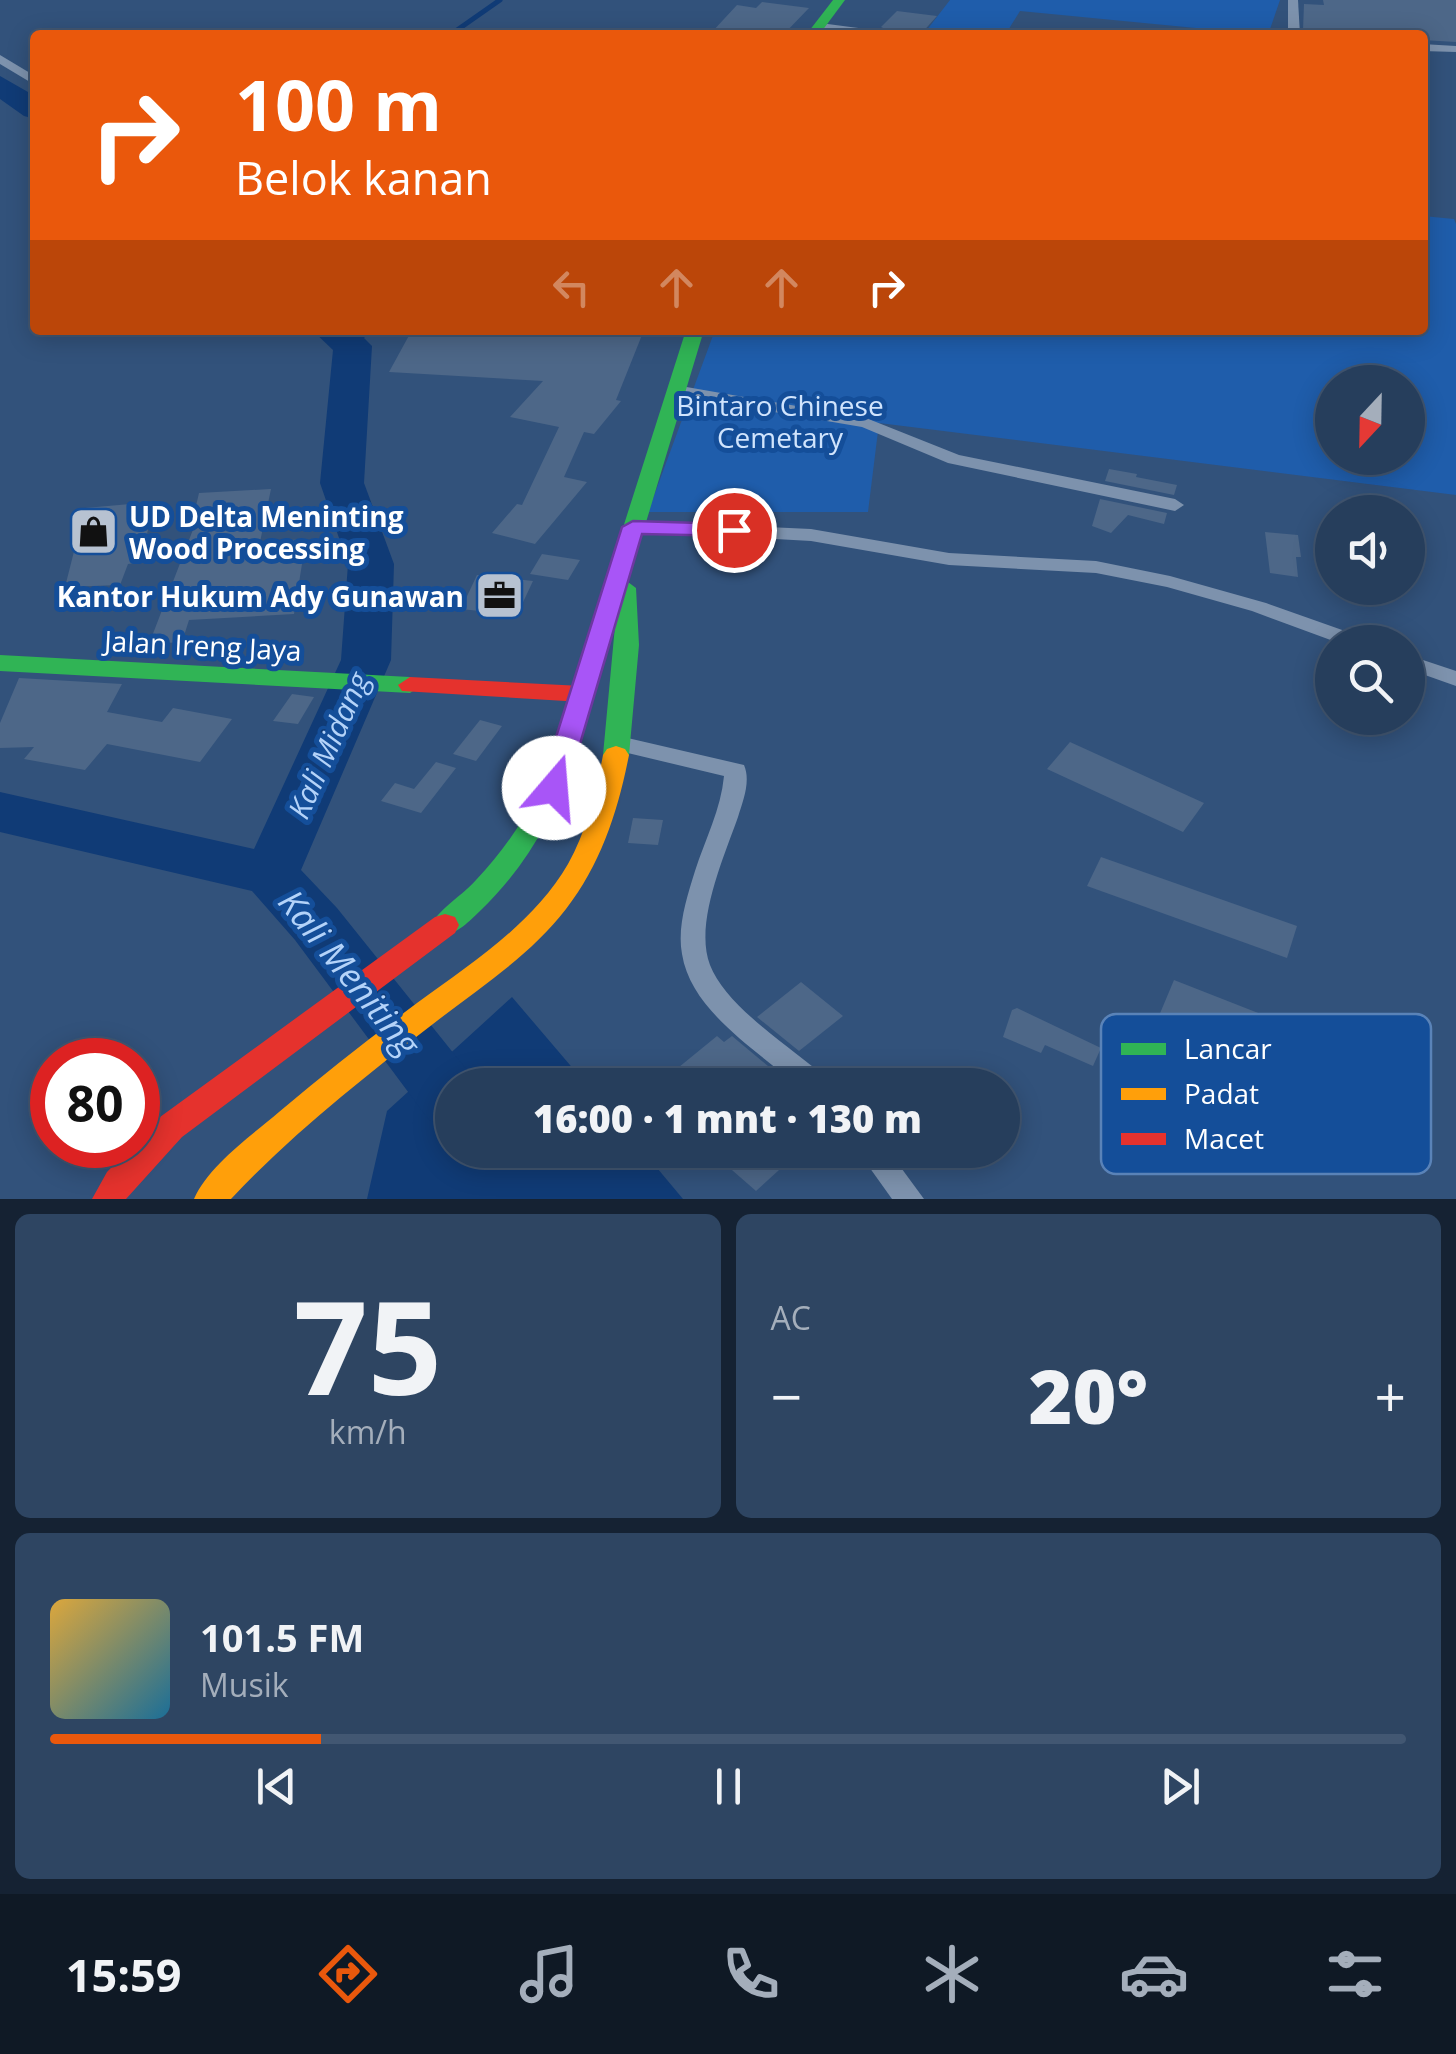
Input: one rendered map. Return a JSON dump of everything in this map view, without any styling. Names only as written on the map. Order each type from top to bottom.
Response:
[{"type":"main road","points":[[816,30],[838,0]]},
{"type":"main road","points":[[108,1199],[118,1182],[171,1127],[464,910],[540,818],[549,802],[693,335]]},
{"type":"main road","points":[[210,1199],[242,1162],[294,1114],[513,946],[570,884],[587,852],[619,744],[630,615],[621,565]]},
{"type":"main road","name":"Jalan Ireng Jaya","points":[[0,664],[582,694]]},
{"type":"street","points":[[1292,0],[1294,30]]},
{"type":"street","points":[[1428,47],[1456,49]]},
{"type":"street","points":[[0,59],[30,78]]},
{"type":"street","points":[[676,390],[866,423],[954,459],[1175,505]]},
{"type":"street","points":[[633,527],[784,532],[949,558],[1096,567],[1170,582],[1315,628]]},
{"type":"street","points":[[1425,668],[1456,679]]},
{"type":"street","points":[[619,744],[736,771],[706,876],[694,942],[696,964],[706,982],[740,1020],[795,1068]]},
{"type":"street","points":[[885,1168],[909,1199]]},
{"type":"green space","points":[[950,0],[1280,0],[1270,30],[1216,30],[1020,11],[1008,30],[927,30]]},
{"type":"green space","name":"Bintaro Chinese Cemetary","points":[[1428,216],[1454,219],[1456,495],[879,423],[868,512],[648,512],[713,335],[1428,335]]},
{"type":"shaded area","points":[[512,997],[573,1068],[435,1068],[435,1168],[657,1168],[683,1199],[367,1199],[387,1111]]},
{"type":"building","points":[[1323,0],[1456,0],[1456,42],[1428,40],[1428,30],[1303,30],[1304,4],[1324,5]]},
{"type":"building","points":[[762,2],[809,8],[788,30],[714,30],[737,5],[756,8]]},
{"type":"building","points":[[897,11],[937,16],[924,30],[881,27]]},
{"type":"building","points":[[409,335],[642,335],[616,400],[621,401],[594,434],[584,432],[564,477],[587,482],[535,544],[492,533],[517,504],[522,505],[559,427],[510,417],[543,381],[389,372]]},
{"type":"building","points":[[1109,469],[1177,485],[1174,495],[1105,481]]},
{"type":"building","points":[[271,489],[260,542],[306,539],[294,614],[189,620],[182,642],[149,644],[194,527],[199,493]]},
{"type":"building","points":[[1100,499],[1167,513],[1164,524],[1128,515],[1111,533],[1092,526]]},
{"type":"building","name":"UD Delta Meninting Wood Processing","points":[[153,502],[142,562],[128,564],[120,585],[65,587],[85,508]]},
{"type":"building","points":[[1265,532],[1298,535],[1298,577],[1270,573]]},
{"type":"building","points":[[542,554],[580,560],[568,580],[530,574]]},
{"type":"building","points":[[477,575],[533,581],[517,615],[461,609]]},
{"type":"building","points":[[19,678],[122,684],[107,712],[162,722],[173,708],[232,719],[200,762],[107,744],[85,770],[24,759],[34,747],[0,748],[0,723]]},
{"type":"building","points":[[292,694],[314,697],[298,724],[273,721]]},
{"type":"building","points":[[480,720],[502,726],[476,761],[453,754]]},
{"type":"building","points":[[1070,742],[1204,803],[1183,832],[1047,769]]},
{"type":"building","points":[[436,762],[456,768],[421,813],[381,801],[395,783],[414,789]]},
{"type":"building","points":[[633,818],[663,820],[658,845],[628,843]]},
{"type":"building","points":[[1101,857],[1297,926],[1287,958],[1087,886]]},
{"type":"building","points":[[1174,980],[1261,1014],[1160,1014]]},
{"type":"building","points":[[801,982],[843,1016],[799,1051],[757,1017]]},
{"type":"building","points":[[1017,1008],[1101,1048],[1093,1066],[1045,1045],[1041,1053],[1003,1037],[1012,1010]]},
{"type":"building","points":[[717,1036],[724,1042],[732,1036],[770,1068],[678,1068]]},
{"type":"building","points":[[730,1168],[781,1168],[756,1191]]},
{"type":"waterway","points":[[457,30],[500,0]]},
{"type":"waterway","name":"Kali Midang","points":[[0,85],[30,106]]},
{"type":"waterway","name":"Kali Midang","points":[[271,874],[366,660],[371,564],[342,483],[353,346],[338,335]]},
{"type":"waterway","points":[[353,346],[363,335]]},
{"type":"waterway","name":"Kali Meniting","points":[[0,812],[271,874]]},
{"type":"waterway","name":"Kali Meniting","points":[[271,874],[316,924],[435,1078]]},
{"type":"traffic: fast","points":[[816,30],[839,0]]},
{"type":"traffic: fast","points":[[445,925],[507,863],[553,788],[693,335]]},
{"type":"traffic: fast","points":[[616,755],[627,645],[625,588]]},
{"type":"traffic: fast","points":[[0,663],[410,685]]},
{"type":"traffic: slow","points":[[210,1199],[312,1102],[539,922],[570,883],[587,853],[605,805],[616,755]]},
{"type":"traffic: jam","points":[[410,685],[582,694]]},
{"type":"traffic: jam","points":[[108,1199],[118,1182],[171,1127],[445,925]]},
{"type":"place","name":"UD Delta Meninting Wood Processing","points":[[94,532]]},
{"type":"place","name":"Kantor Hukum Ady Gunawan","points":[[499,596]]},
{"type":"route","points":[[554,788],[633,527],[734,530]]}]
